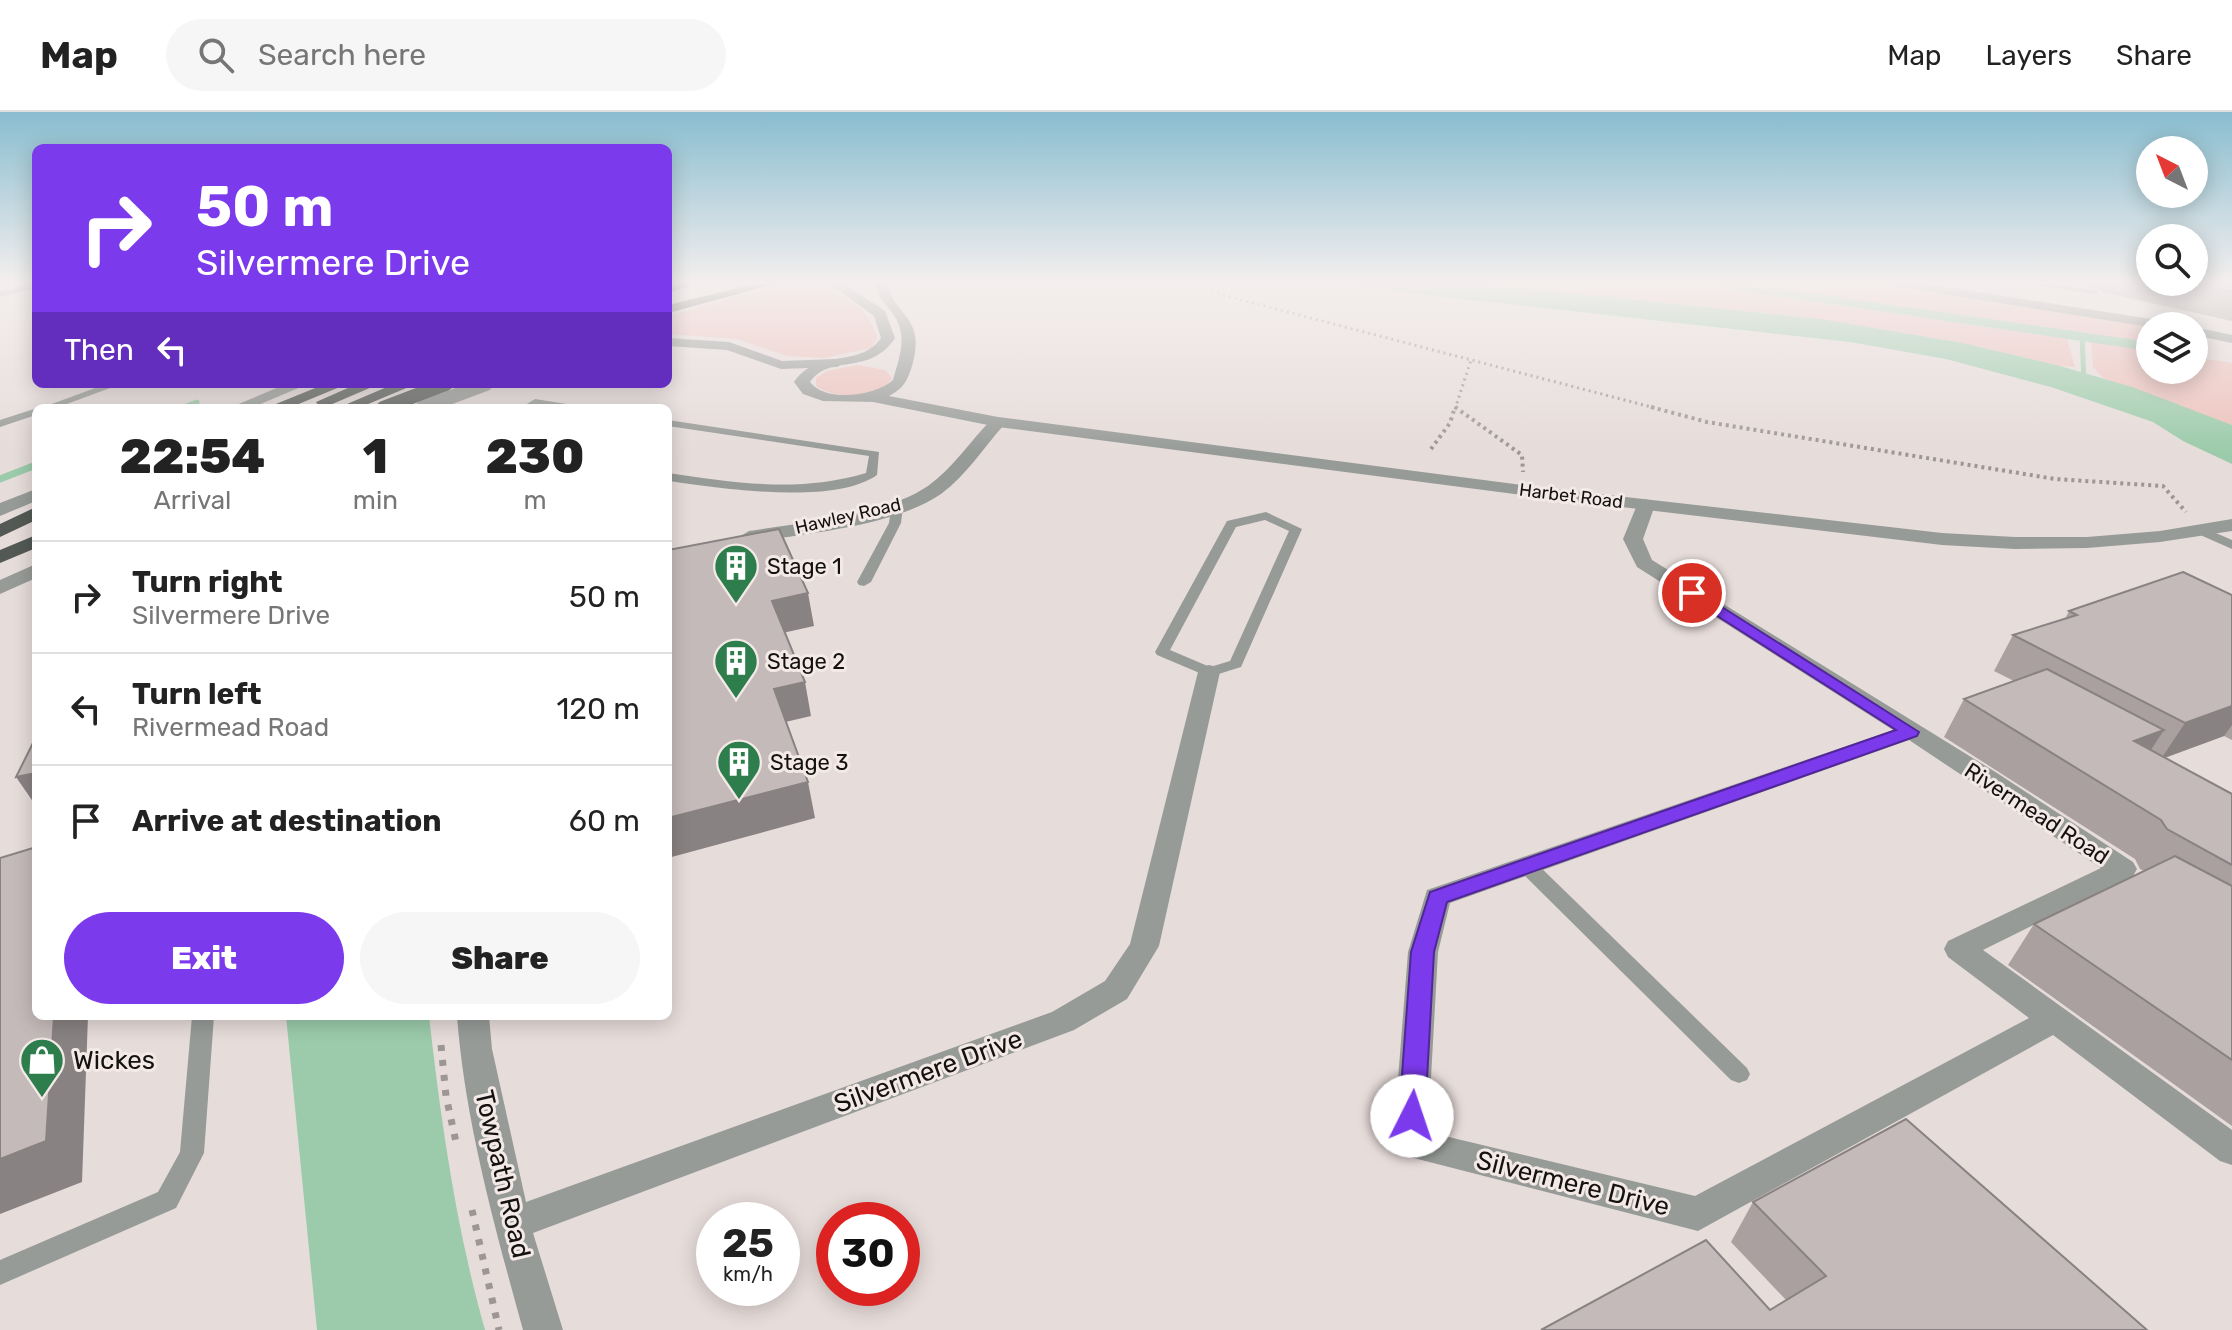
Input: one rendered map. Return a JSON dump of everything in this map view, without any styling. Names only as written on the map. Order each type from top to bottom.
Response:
[{"type":"highway","points":[[288,393],[316,388]]},
{"type":"highway","points":[[318,404],[360,388]]},
{"type":"highway","points":[[356,404],[398,388]]},
{"type":"highway","points":[[394,404],[436,388]]},
{"type":"highway","points":[[0,531],[32,515]]},
{"type":"highway","points":[[0,538],[32,524]]},
{"type":"highway","points":[[0,560],[32,543]]},
{"type":"highway","points":[[0,560],[32,548]]},
{"type":"street","points":[[802,382],[812,371],[874,355],[883,349],[887,340]]},
{"type":"street","points":[[909,340],[900,381],[894,389],[913,407]]},
{"type":"street","points":[[672,342],[729,346],[781,365],[883,363],[901,373],[900,381]]},
{"type":"street","name":"Harbet Road","points":[[781,365],[784,372],[802,382],[812,393],[824,397],[873,397],[998,422],[1522,490],[1997,544],[2140,541],[2232,525]]},
{"type":"street","points":[[856,398],[874,395],[900,381]]},
{"type":"street","points":[[433,404],[475,388]]},
{"type":"street","points":[[251,404],[288,393]]},
{"type":"street","name":"Hawley Road","points":[[726,542],[897,507],[936,489],[998,422]]},
{"type":"street","points":[[1,509],[32,496]]},
{"type":"street","name":"Rivermead Road","points":[[1646,505],[1633,539],[1644,563],[2130,873],[1959,949],[2232,1150]]},
{"type":"street","points":[[0,588],[32,572]]},
{"type":"street","name":"Silvermere Drive","points":[[512,1224],[1063,1021],[1116,990],[1144,946],[1209,672]]},
{"type":"street","name":"Silvermere Drive","points":[[1910,732],[1437,897],[1423,952],[1410,1143],[1698,1214],[2053,1020]]},
{"type":"street","name":"Towpath Road","points":[[473,1020],[476,1049],[512,1224],[543,1330]]},
{"type":"lane","points":[[58,404],[104,388]]},
{"type":"lane","points":[[0,424],[32,412]]},
{"type":"lane","points":[[672,424],[875,454],[871,475],[848,484],[769,491],[672,478]]},
{"type":"lane","points":[[864,582],[895,523],[897,507]]},
{"type":"lane","points":[[1266,516],[1296,529],[1236,664],[1209,672],[1162,652],[1231,524],[1266,516]]},
{"type":"lane","points":[[2202,531],[2232,545]]},
{"type":"lane","points":[[1527,866],[1739,1074]]},
{"type":"lane","points":[[0,1273],[167,1200],[192,1153],[203,1020]]},
{"type":"path","points":[[1394,340],[1707,422],[2055,479],[2163,486],[2202,531]]},
{"type":"path","points":[[1431,449],[1450,423],[1471,360]]},
{"type":"path","points":[[1455,407],[1522,455],[1522,490]]},
{"type":"shaded area","points":[[739,340],[876,340],[871,348],[824,358],[787,356]]},
{"type":"shaded area","points":[[1831,340],[1944,340],[2060,366],[2132,387],[2232,425],[2232,464],[2183,441],[2153,422],[2051,387],[1946,359]]},
{"type":"shaded area","points":[[1944,340],[2067,340],[2075,367],[2060,366]]},
{"type":"shaded area","points":[[2074,340],[2135,340],[2136,349]]},
{"type":"shaded area","points":[[2091,342],[2136,349],[2136,384],[2208,384],[2208,359],[2232,363],[2232,425],[2103,378],[2093,367]]},
{"type":"shaded area","points":[[857,365],[885,370],[892,378],[877,390],[856,395],[834,394],[816,386],[816,378],[827,371]]},
{"type":"shaded area","points":[[286,1020],[430,1020],[451,1174],[485,1330],[317,1330]]},
{"type":"building","points":[[779,529],[808,593],[772,601],[805,682],[774,689],[808,782],[672,817],[672,549]]},
{"type":"building","points":[[2183,572],[2232,595],[2232,706],[2185,723],[2013,635],[2077,615],[2069,611]]},
{"type":"building","points":[[2047,669],[2164,730],[2134,741],[2232,794],[2232,865],[2167,829],[2161,820],[1964,699]]},
{"type":"building","points":[[32,745],[32,774],[16,777]]},
{"type":"building","points":[[32,848],[32,1020],[54,1020],[46,1141],[0,1159],[0,858]]},
{"type":"building","points":[[2175,856],[2232,886],[2232,1060],[2034,924]]},
{"type":"building","points":[[1906,1119],[2147,1330],[1541,1330],[1706,1240],[1770,1310],[1826,1276],[1753,1202]]},
{"type":"waterway","points":[[2082,340],[2084,383]]},
{"type":"waterway","points":[[192,404],[197,402]]},
{"type":"waterway","points":[[0,479],[32,467]]},
{"type":"place","name":"Stage 1","points":[[736,605]]},
{"type":"place","name":"Stage 2","points":[[736,700]]},
{"type":"place","name":"Stage 3","points":[[739,801]]},
{"type":"place","name":"Wickes","points":[[42,1099]]},
{"type":"route","points":[[1412,1116],[1423,952],[1437,897],[1910,732],[1692,593]]}]
